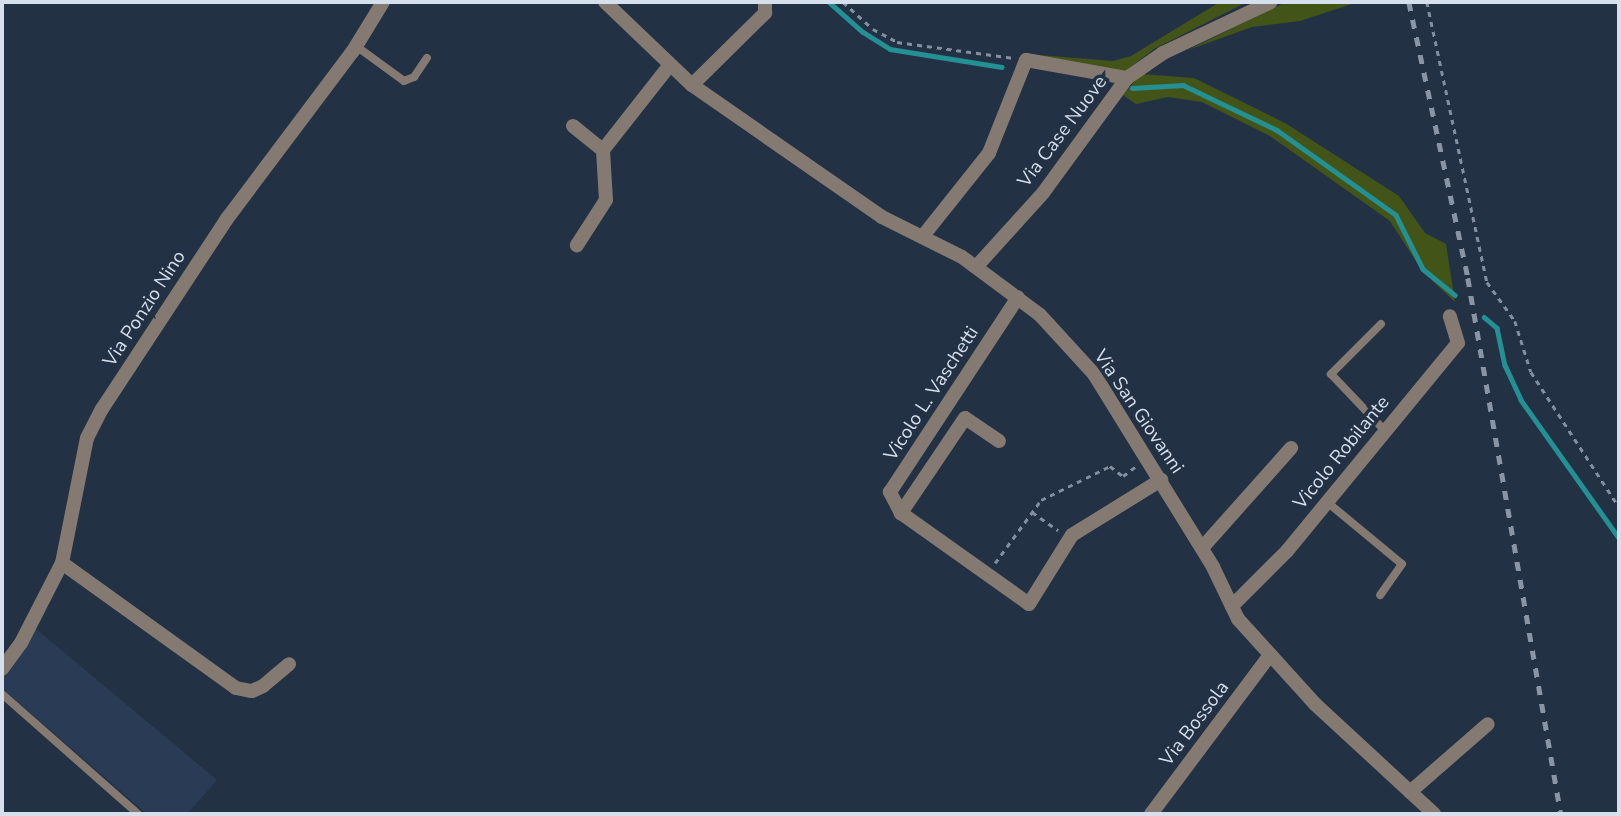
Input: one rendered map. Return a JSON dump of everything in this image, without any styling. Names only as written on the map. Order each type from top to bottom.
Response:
[{"type":"street","name":"Via Ponzio Nino","points":[[2,669],[21,643],[62,563],[85,449],[98,416],[226,220],[356,46],[383,2]]},
{"type":"street","name":"Via San Giovanni","points":[[605,2],[692,86],[882,217],[923,236],[976,267],[1018,298],[1094,374],[1202,548],[1232,606],[1270,655],[1434,814]]},
{"type":"street","points":[[692,86],[765,12],[765,2]]},
{"type":"street","name":"Via Case Nuove","points":[[976,267],[1052,182],[1127,78],[1163,53],[1271,2]]},
{"type":"street","points":[[923,236],[989,153],[1004,122],[1013,83],[1026,60],[1127,78]]},
{"type":"street","points":[[577,245],[607,200],[603,150],[669,66]]},
{"type":"street","points":[[573,126],[603,150]]},
{"type":"street","name":"Vicolo L. Vaschetti","points":[[901,513],[890,492],[1018,298]]},
{"type":"street","name":"Vicolo Robilante","points":[[1232,606],[1327,502],[1458,343],[1450,316]]},
{"type":"street","points":[[999,441],[965,418],[901,513],[1029,604],[1070,537],[1161,480]]},
{"type":"street","points":[[1202,548],[1291,448]]},
{"type":"street","points":[[62,563],[236,688],[252,691],[263,686],[289,664]]},
{"type":"street","name":"Via Bossola","points":[[1151,814],[1270,655]]},
{"type":"street","points":[[1410,792],[1488,724]]},
{"type":"lane","points":[[356,46],[404,81],[414,77],[427,58]]},
{"type":"lane","points":[[1381,324],[1331,374],[1385,430]]},
{"type":"lane","points":[[1327,502],[1402,564],[1380,595]]},
{"type":"lane","points":[[2,694],[138,814]]},
{"type":"path","points":[[843,2],[873,29],[897,42],[1026,60]]},
{"type":"path","points":[[1427,2],[1487,282],[1515,321],[1531,372],[1619,507]]},
{"type":"path","points":[[987,574],[1041,500],[1110,466],[1123,476],[1148,458]]},
{"type":"path","points":[[1032,512],[1070,537]]},
{"type":"shaded area","points":[[35,628],[217,780],[187,814],[147,814],[2,688],[2,675]]},
{"type":"green space","points":[[1220,2],[1247,2],[1154,49],[1124,72],[1027,54],[1113,61],[1131,56]]},
{"type":"green space","points":[[1286,2],[1358,2],[1300,21],[1252,27],[1188,50]]},
{"type":"green space","points":[[1141,74],[1194,78],[1285,123],[1399,196],[1425,233],[1446,244],[1455,302],[1423,272],[1390,221],[1270,136],[1202,102],[1168,97],[1136,104],[1123,95]]},
{"type":"waterway","points":[[829,2],[863,32],[890,49],[1002,67]]},
{"type":"waterway","points":[[1132,88],[1183,85],[1277,130],[1396,215],[1423,269],[1455,295]]},
{"type":"waterway","points":[[1484,317],[1497,328],[1505,365],[1521,400],[1619,538]]},
{"type":"railway","points":[[1409,2],[1468,278],[1561,814]]}]
